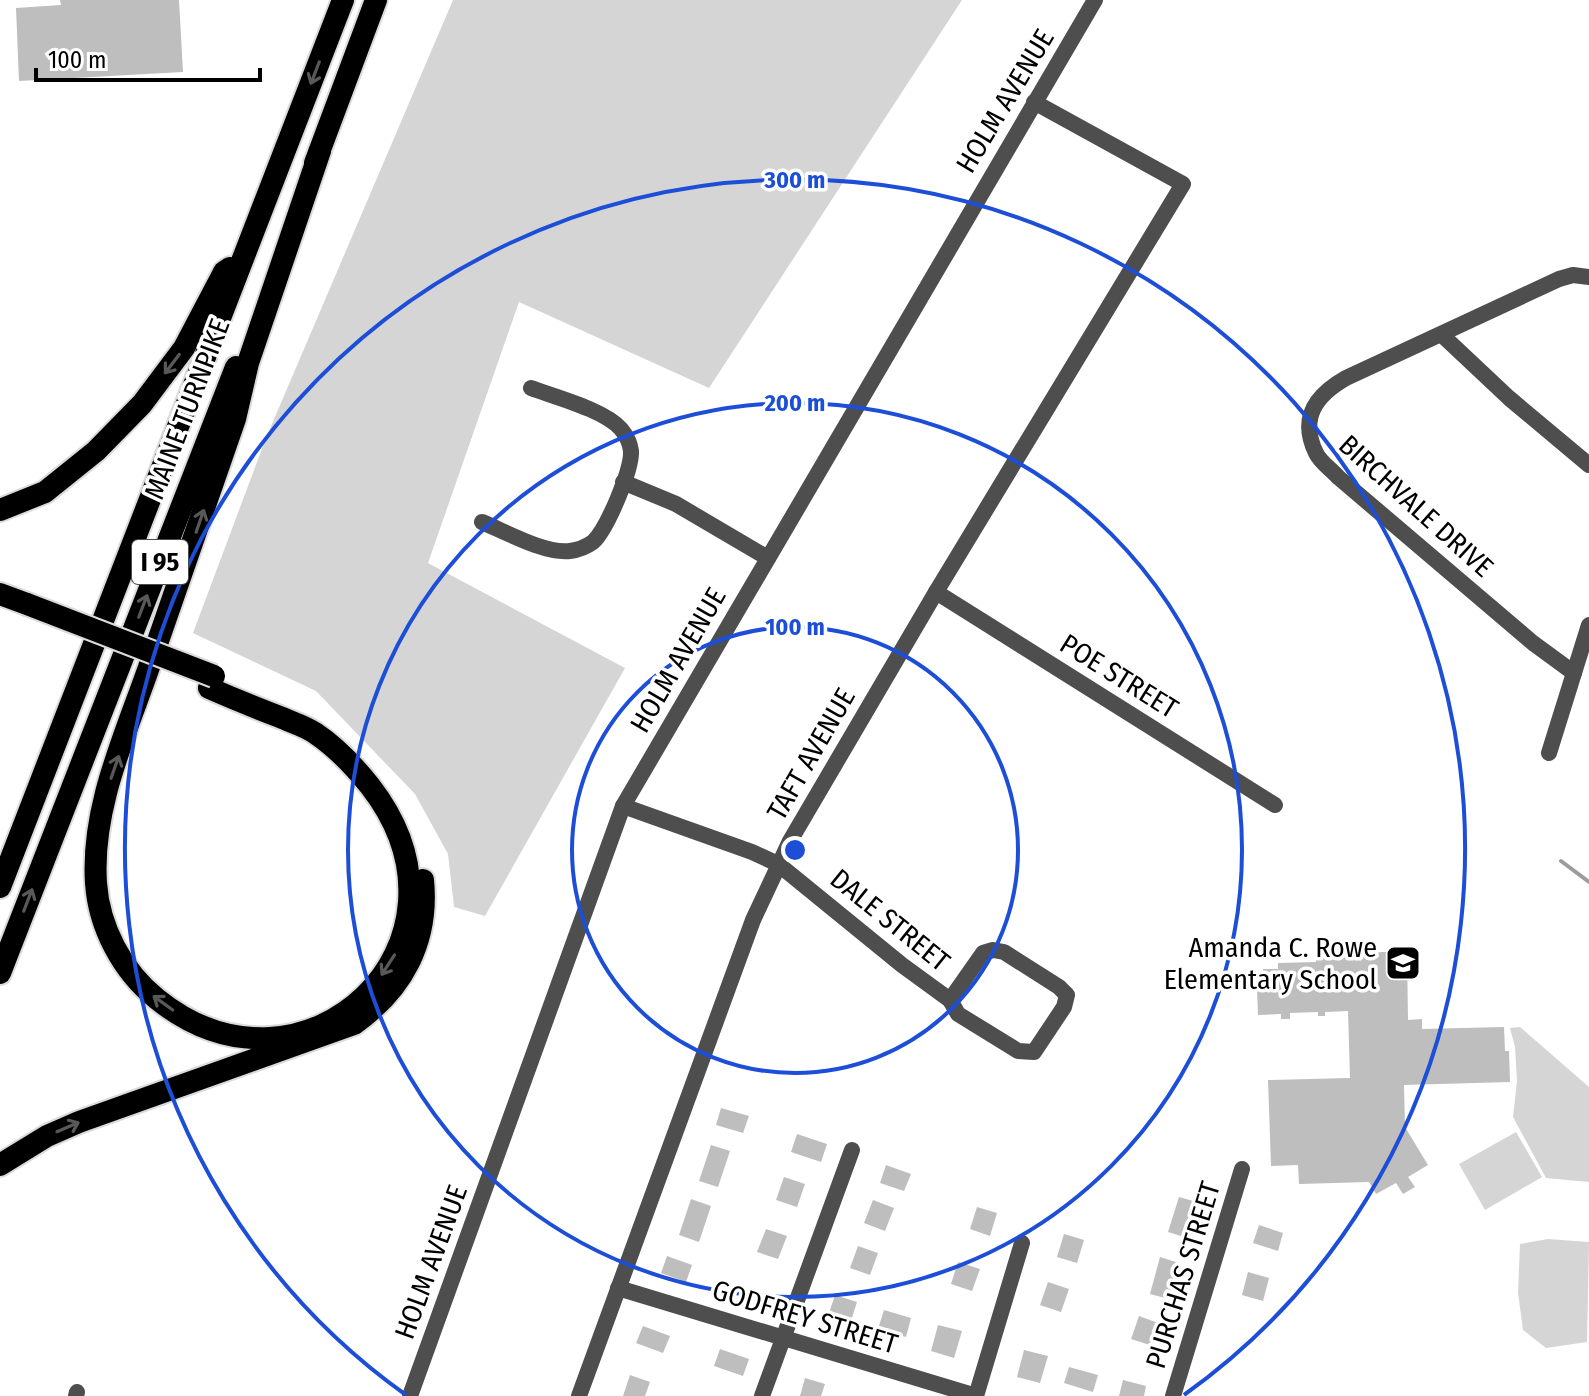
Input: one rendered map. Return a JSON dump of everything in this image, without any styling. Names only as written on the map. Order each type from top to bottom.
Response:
[{"type":"highway","name":"MAINE TURNPIKE","points":[[0,887],[343,0]]},
{"type":"highway","name":"MAINE TURNPIKE","points":[[0,973],[376,0]]},
{"type":"highway","points":[[211,682],[313,731],[361,774],[390,814],[404,846],[410,881],[408,916],[390,965],[368,993],[344,1014],[305,1031],[263,1038],[229,1034],[195,1023],[150,993],[126,966],[109,935],[96,883],[96,847],[111,778],[235,419],[248,363],[320,151]]},
{"type":"highway","points":[[0,510],[45,492],[105,442],[142,404],[184,348],[224,272],[243,260]]},
{"type":"highway","points":[[0,594],[25,611],[211,682],[319,719],[355,746],[402,807],[418,847],[424,890],[422,926],[412,959],[382,1002],[354,1024],[79,1122],[47,1136],[0,1165]]},
{"type":"highway","points":[[0,610],[25,611]]},
{"type":"street","name":"HOLM AVENUE","points":[[410,1396],[623,806],[1095,0]]},
{"type":"street","name":"TAFT AVENUE","points":[[579,1396],[753,920],[778,864],[936,592],[1183,184],[1034,102]]},
{"type":"street","name":"BIRCHVALE DRIVE","points":[[1574,673],[1533,643],[1338,477],[1316,454],[1309,423],[1313,406],[1322,393],[1346,378],[1559,279],[1573,275],[1589,277]]},
{"type":"street","points":[[1442,335],[1509,398],[1589,465]]},
{"type":"street","points":[[482,522],[552,550],[580,549],[594,541],[602,529],[623,482],[631,448],[619,426],[607,418],[531,388]]},
{"type":"street","points":[[623,482],[676,504],[768,558]]},
{"type":"street","name":"POE STREET","points":[[936,592],[1275,805]]},
{"type":"street","points":[[1549,753],[1589,625]]},
{"type":"street","name":"DALE STREET","points":[[623,806],[778,864],[950,1000]]},
{"type":"street","points":[[993,950],[1004,952],[1064,990],[1067,995],[1064,1007],[1038,1049],[1029,1054],[1018,1051],[958,1014],[950,1000],[983,953],[993,950]]},
{"type":"street","points":[[762,1396],[852,1150]]},
{"type":"street","name":"PURCHAS STREET","points":[[1173,1396],[1242,1169]]},
{"type":"street","points":[[976,1396],[1022,1243]]},
{"type":"street","name":"GODFREY STREET","points":[[618,1288],[976,1396]]},
{"type":"shaded area","points":[[453,0],[962,0],[709,388],[519,302],[428,563],[625,668],[485,916],[454,907],[448,854],[415,794],[316,691],[193,633],[266,438]]},
{"type":"shaded area","points":[[1520,1027],[1589,1087],[1589,1182],[1546,1178],[1513,1117],[1517,1081],[1515,1047],[1510,1028]]},
{"type":"shaded area","points":[[1516,1132],[1542,1177],[1485,1210],[1459,1164]]},
{"type":"shaded area","points":[[1548,1239],[1589,1242],[1587,1342],[1546,1348],[1523,1330],[1518,1293],[1520,1244]]},
{"type":"building","points":[[60,0],[179,0],[183,72],[19,81],[16,8],[61,5]]},
{"type":"building","points":[[1407,951],[1408,1020],[1422,1019],[1422,1029],[1504,1027],[1510,1082],[1404,1085],[1405,1127],[1428,1165],[1408,1177],[1415,1187],[1403,1194],[1396,1183],[1376,1194],[1369,1182],[1299,1184],[1298,1165],[1271,1166],[1268,1080],[1350,1078],[1348,1011],[1325,1012],[1325,1016],[1318,1016],[1318,1012],[1290,1013],[1290,1019],[1281,1019],[1281,1014],[1258,1015],[1257,988],[1263,988],[1263,969],[1278,969],[1278,963],[1316,962],[1316,955]]},
{"type":"building","points":[[721,1108],[749,1116],[743,1133],[716,1125]]},
{"type":"building","points":[[797,1134],[827,1144],[821,1162],[791,1152]]},
{"type":"building","points":[[711,1145],[730,1151],[718,1187],[699,1181]]},
{"type":"building","points":[[886,1165],[911,1174],[904,1191],[880,1183]]},
{"type":"building","points":[[784,1177],[805,1184],[797,1207],[776,1200]]},
{"type":"building","points":[[1179,1197],[1197,1202],[1187,1238],[1168,1232]]},
{"type":"building","points":[[691,1199],[711,1206],[699,1242],[679,1235]]},
{"type":"building","points":[[873,1200],[894,1208],[885,1231],[864,1223]]},
{"type":"building","points":[[977,1207],[997,1213],[990,1236],[970,1229]]},
{"type":"building","points":[[1259,1225],[1283,1233],[1278,1251],[1253,1243]]},
{"type":"building","points":[[766,1229],[787,1236],[778,1259],[757,1252]]},
{"type":"building","points":[[1064,1234],[1084,1240],[1077,1263],[1057,1257]]},
{"type":"building","points":[[858,1246],[878,1253],[870,1275],[850,1268]]},
{"type":"building","points":[[667,1256],[692,1265],[686,1282],[661,1273]]},
{"type":"building","points":[[1160,1257],[1179,1263],[1169,1299],[1150,1294]]},
{"type":"building","points":[[958,1262],[980,1269],[972,1291],[951,1284]]},
{"type":"building","points":[[1248,1272],[1269,1278],[1263,1301],[1242,1295]]},
{"type":"building","points":[[1048,1282],[1069,1289],[1061,1312],[1040,1305]]},
{"type":"building","points":[[835,1295],[857,1302],[850,1324],[828,1316]]},
{"type":"building","points":[[884,1310],[911,1318],[906,1337],[878,1329]]},
{"type":"building","points":[[1139,1316],[1161,1324],[1153,1346],[1131,1339]]},
{"type":"building","points":[[938,1325],[962,1331],[954,1358],[931,1351]]},
{"type":"building","points":[[643,1326],[670,1336],[663,1353],[636,1343]]},
{"type":"building","points":[[720,1349],[749,1359],[743,1376],[714,1366]]},
{"type":"building","points":[[1024,1350],[1048,1356],[1040,1383],[1017,1377]]},
{"type":"building","points":[[1069,1367],[1098,1375],[1093,1392],[1064,1383]]},
{"type":"building","points":[[630,1375],[650,1382],[645,1396],[623,1396]]},
{"type":"building","points":[[805,1378],[825,1384],[821,1396],[800,1396]]},
{"type":"building","points":[[1123,1380],[1146,1386],[1144,1396],[1119,1396]]},
{"type":"waterway","points":[[1561,861],[1589,882]]},
{"type":"place","name":"Amanda C. Rowe Elementary School","points":[[1403,963]]}]
